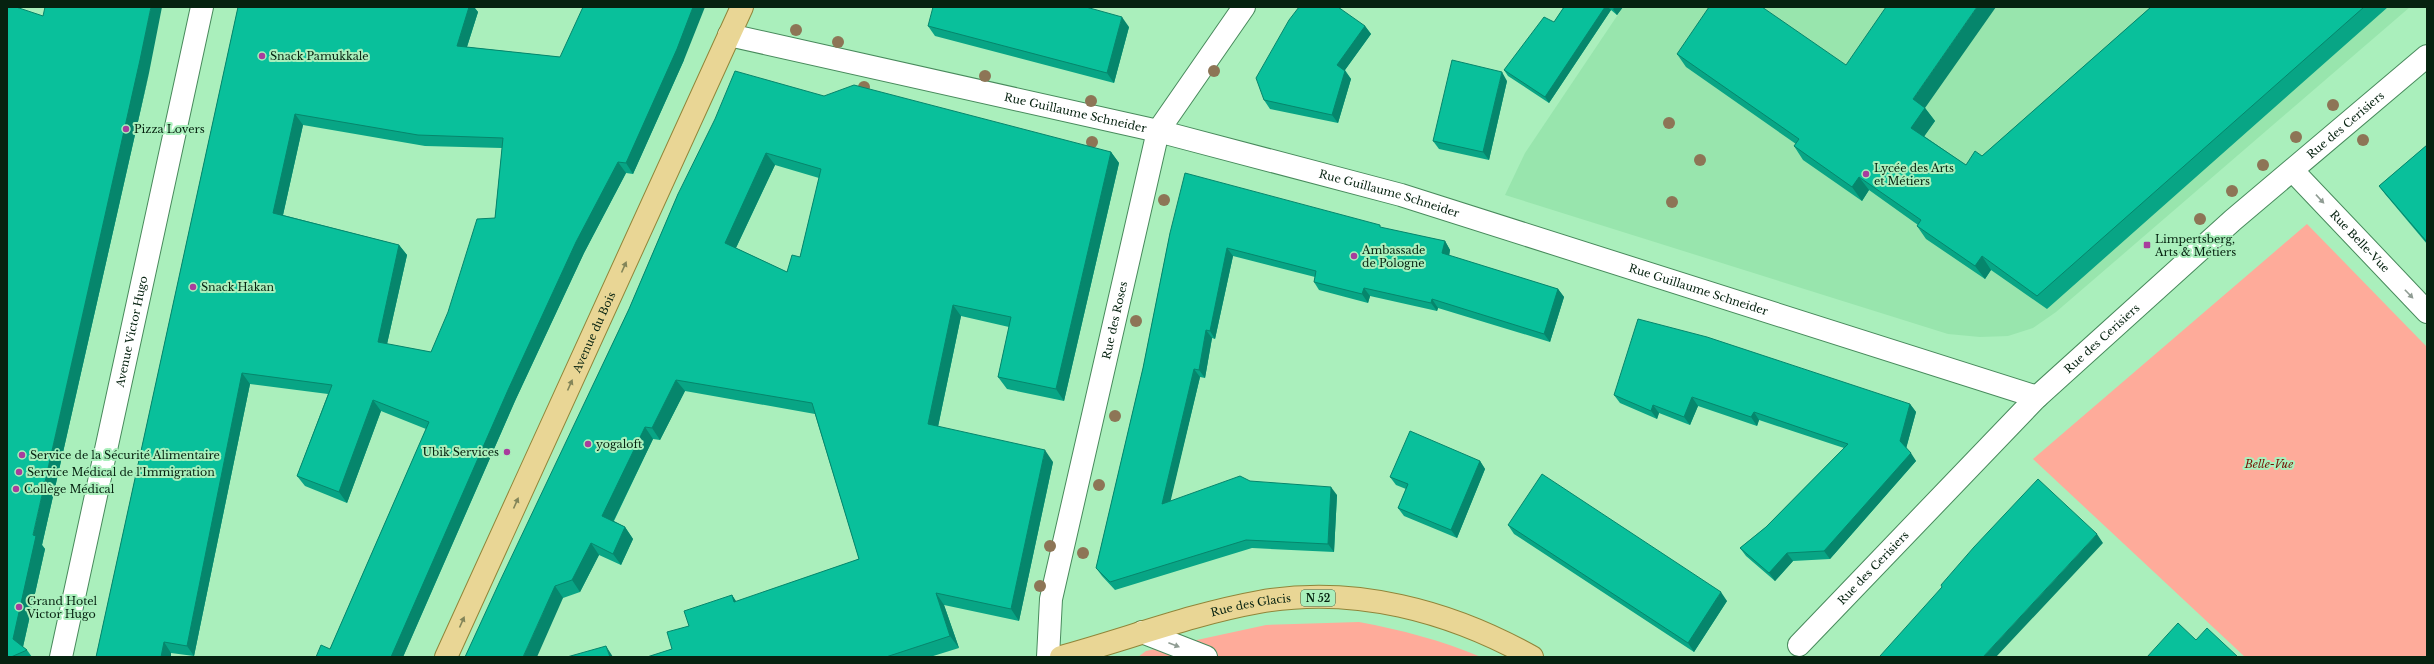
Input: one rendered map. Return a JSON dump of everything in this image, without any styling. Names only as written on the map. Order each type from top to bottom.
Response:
[{"type":"main road","name":"Avenue du Bois","points":[[446,657],[742,7]]},
{"type":"main road","name":"Rue des Glacis","points":[[1061,657],[1100,652],[1142,632],[1210,613],[1261,602],[1307,597],[1361,599],[1409,607],[1455,620],[1507,643],[1532,657]]},
{"type":"street","name":"Avenue Victor Hugo","points":[[61,657],[202,7]]},
{"type":"street","name":"Rue des Roses","points":[[1048,657],[1051,599],[1158,131],[1244,7]]},
{"type":"street","name":"Rue Guillaume Schneider","points":[[729,35],[1158,131],[1401,195],[2037,397]]},
{"type":"street","name":"Rue des Cerisiers","points":[[1799,645],[2037,397],[2233,220],[2293,171],[2427,56]]},
{"type":"street","name":"Rue Belle-Vue","points":[[2293,171],[2427,312]]},
{"type":"street","points":[[1142,632],[1206,657]]},
{"type":"shaded area","name":"Lycée des Arts et Métiers","points":[[1623,7],[2410,7],[2056,312],[2033,328],[2008,336],[1980,337],[1948,334],[1505,195],[1525,153]]},
{"type":"green space","name":"Belle-Vue","points":[[2307,224],[2427,347],[2427,657],[2245,657],[2033,459]]},
{"type":"green space","points":[[1359,622],[1421,636],[1451,645],[1481,657],[1138,657],[1146,651],[1266,625]]},
{"type":"building","points":[[7,7],[16,7],[43,16],[45,7],[151,7],[33,535],[36,536],[13,639],[27,650],[11,657],[7,657]]},
{"type":"building","points":[[238,7],[469,7],[457,46],[560,57],[583,7],[693,7],[677,49],[626,163],[618,162],[576,242],[508,390],[391,657],[316,657],[321,645],[330,649],[429,422],[373,400],[339,492],[297,476],[332,385],[242,373],[187,646],[164,642],[161,657],[96,657]],"holes":[[[295,114],[418,135],[503,138],[495,218],[477,219],[448,312],[431,352],[378,342],[399,245],[273,213]]]},
{"type":"building","points":[[933,7],[1086,7],[1122,17],[1107,73],[928,26]]},
{"type":"building","points":[[1299,7],[1338,7],[1365,26],[1337,65],[1345,71],[1332,115],[1264,100],[1256,78],[1289,20]]},
{"type":"building","points":[[1564,7],[1605,7],[1545,97],[1504,70],[1544,17],[1554,22]]},
{"type":"building","points":[[1709,7],[1762,7],[1846,65],[1886,7],[1977,7],[1913,99],[1925,108],[1911,128],[1966,165],[1975,151],[1982,156],[2151,7],[2364,7],[2037,296],[1982,256],[1975,266],[1917,226],[1921,220],[1859,177],[1852,187],[1794,146],[1799,139],[1677,54]]},
{"type":"building","points":[[1452,60],[1502,72],[1483,152],[1433,141]]},
{"type":"building","points":[[735,71],[824,96],[854,85],[1111,152],[1056,389],[998,377],[1011,317],[953,305],[928,424],[1045,450],[1011,609],[936,593],[950,636],[886,657],[647,657],[672,649],[667,632],[689,626],[684,611],[732,595],[734,602],[859,559],[812,403],[676,380],[652,428],[645,427],[602,516],[625,527],[613,554],[591,543],[572,580],[555,586],[523,657],[465,657],[629,309],[678,194],[715,119]],"holes":[[[766,153],[821,169],[800,257],[792,255],[787,272],[725,243]]]},
{"type":"building","points":[[2427,145],[2427,242],[2379,186]]},
{"type":"building","points":[[1185,173],[1380,225],[1380,227],[1445,241],[1442,253],[1558,289],[1544,334],[1432,299],[1431,303],[1364,288],[1362,294],[1314,282],[1316,271],[1227,248],[1210,331],[1206,330],[1199,370],[1194,369],[1162,504],[1240,476],[1250,481],[1331,487],[1328,544],[1246,540],[1110,582],[1096,568],[1143,368],[1170,233]]},
{"type":"building","points":[[1638,319],[1707,337],[1910,404],[1900,441],[1911,453],[1824,551],[1787,553],[1769,573],[1740,548],[1766,527],[1848,444],[1754,412],[1751,417],[1692,397],[1684,417],[1653,405],[1651,411],[1614,395]]},
{"type":"building","points":[[1410,431],[1480,461],[1451,530],[1398,508],[1408,484],[1390,477]]},
{"type":"building","points":[[1542,474],[1721,592],[1688,643],[1508,525]]},
{"type":"building","points":[[2038,479],[2097,534],[1983,657],[1880,656],[1942,587],[1941,585],[1974,547]]},
{"type":"building","points":[[2178,623],[2196,640],[2207,628],[2238,657],[2147,657]]},
{"type":"building","points":[[606,646],[610,657],[567,657]]},
{"type":"place","name":"Snack Pamukkale","points":[[262,56]]},
{"type":"place","name":"Pizza Lovers","points":[[126,129]]},
{"type":"place","name":"Lycée des Arts et Métiers","points":[[1866,174]]},
{"type":"place","name":"Limpertsberg, Arts & Métiers","points":[[2147,245]]},
{"type":"place","name":"Ambassade de Pologne","points":[[1354,256]]},
{"type":"place","name":"Snack Hakan","points":[[193,287]]},
{"type":"place","name":"yogaloft","points":[[588,444]]},
{"type":"place","name":"Ubik Services","points":[[507,452]]},
{"type":"place","name":"Service de la Sécurité Alimentaire","points":[[22,455]]},
{"type":"place","name":"Service Médical de l'Immigration","points":[[19,472]]},
{"type":"place","name":"Collège Médical","points":[[16,489]]},
{"type":"place","name":"Grand Hotel Victor Hugo","points":[[19,607]]}]
